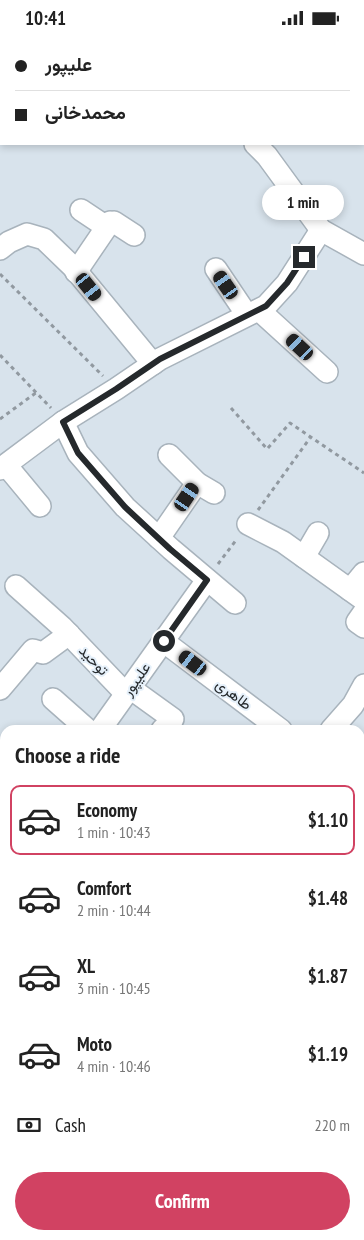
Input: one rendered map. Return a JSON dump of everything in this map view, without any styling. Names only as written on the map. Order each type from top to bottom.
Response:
[{"type":"street","points":[[256,145],[267,156],[321,230],[364,254]]},
{"type":"street","points":[[81,209],[102,224],[114,221],[134,235]]},
{"type":"street","points":[[76,271],[110,222]]},
{"type":"street","points":[[40,506],[3,467],[63,422],[153,364],[266,306],[287,283],[321,230]]},
{"type":"street","points":[[0,249],[9,242],[26,234],[44,239],[76,271],[153,364]]},
{"type":"street","points":[[216,269],[253,313],[328,372]]},
{"type":"street","points":[[63,422],[78,453],[125,507],[235,603]]},
{"type":"street","points":[[159,538],[205,488],[169,455]]},
{"type":"street","points":[[248,524],[283,542],[357,595],[364,573]]},
{"type":"street","points":[[304,557],[318,533]]},
{"type":"street","name":"علیپور","points":[[104,725],[207,580]]},
{"type":"street","name":"توحید","points":[[16,587],[65,630],[128,691],[173,719],[167,725]]},
{"type":"street","points":[[364,612],[357,622],[364,627]]},
{"type":"street","points":[[0,689],[33,650],[43,653],[65,630]]},
{"type":"street","name":"طاهری","points":[[164,641],[274,725]]},
{"type":"street","points":[[337,725],[359,707],[364,685]]},
{"type":"street","points":[[53,699],[82,725]]},
{"type":"path","points":[[0,274],[116,389]]},
{"type":"path","points":[[0,355],[63,422]]},
{"type":"path","points":[[0,419],[37,393]]},
{"type":"path","points":[[231,408],[268,449],[290,423],[364,473]]},
{"type":"route","points":[[164,641],[207,580],[125,507],[78,453],[63,422],[160,359],[266,306],[287,283],[304,257]]}]
